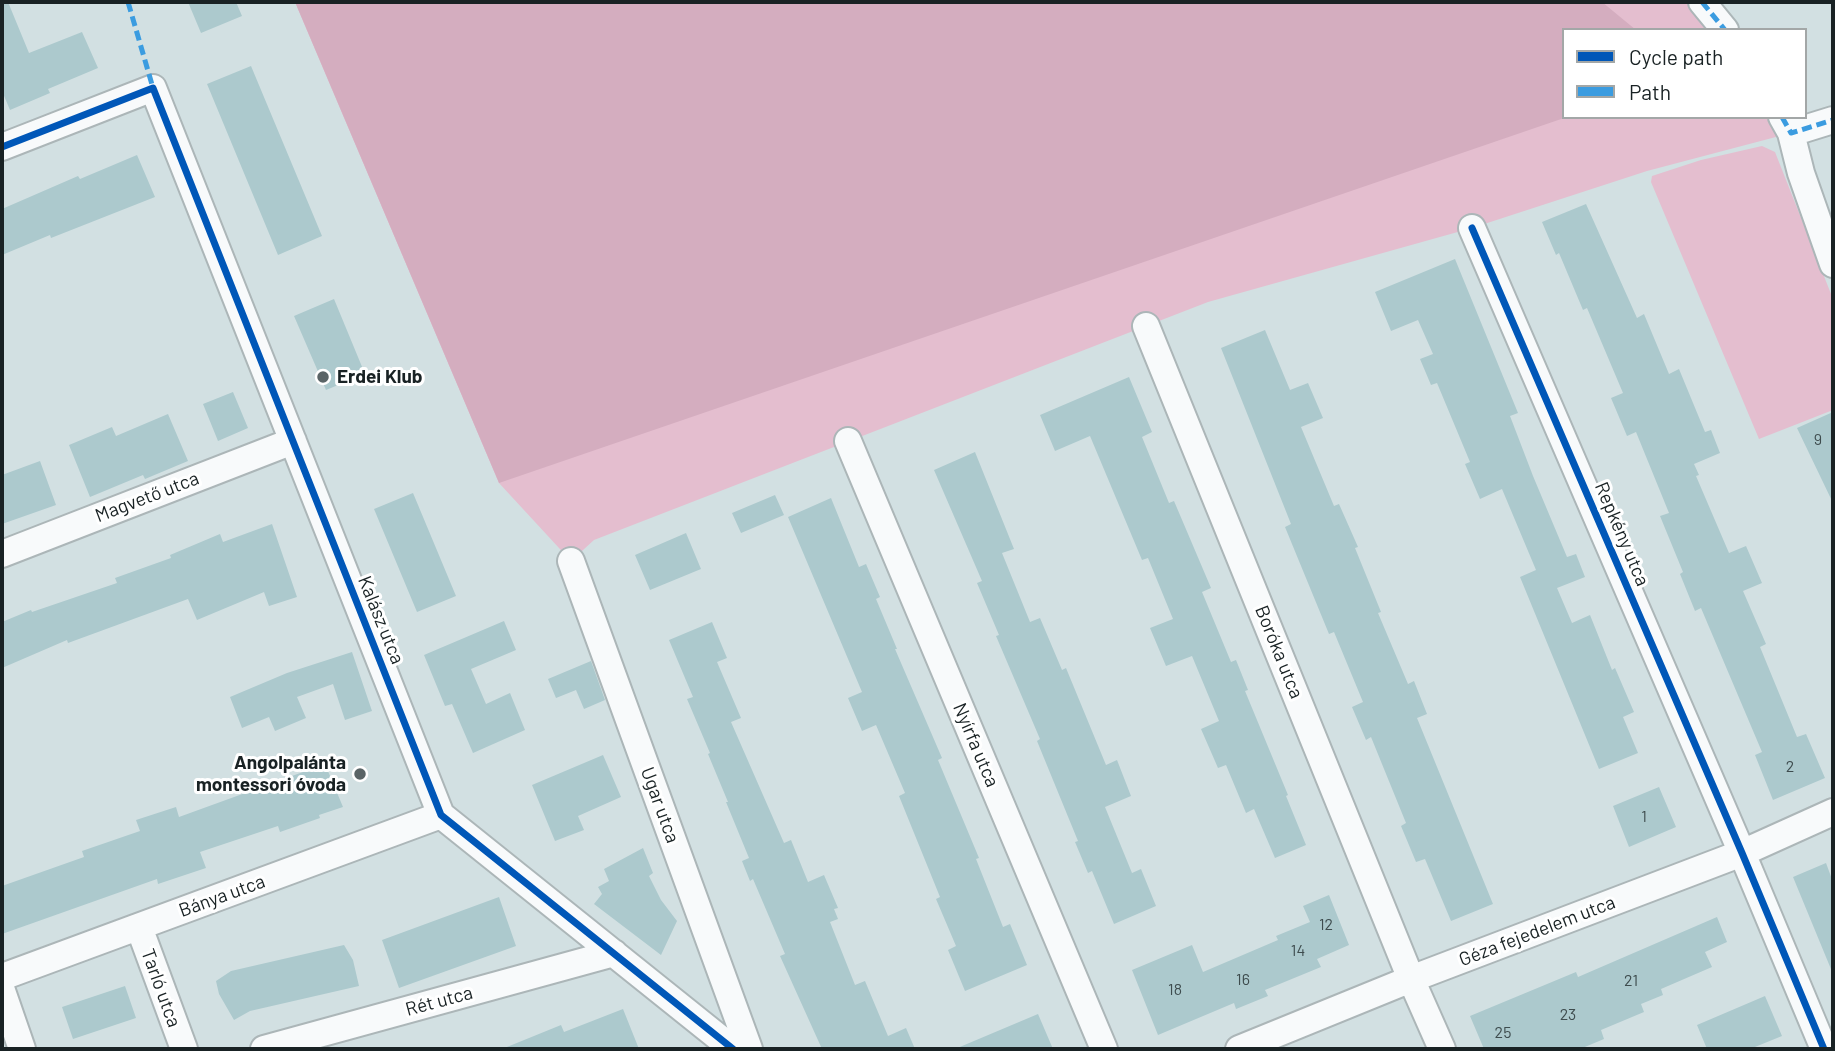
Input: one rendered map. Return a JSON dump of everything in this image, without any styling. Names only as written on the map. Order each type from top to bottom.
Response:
[{"type":"street","points":[[1702,2],[1723,28]]},
{"type":"street","name":"Kalász utca","points":[[2,147],[153,88],[441,815],[733,1049]]},
{"type":"street","points":[[1833,120],[1786,125],[1833,264]]},
{"type":"street","name":"Repkény utca","points":[[1472,228],[1824,1049]]},
{"type":"street","name":"Boróka utca","points":[[1146,326],[1411,979],[1442,1049]]},
{"type":"street","name":"Magvető utca","points":[[2,554],[293,441]]},
{"type":"street","name":"Nyírfa utca","points":[[848,441],[1104,1049]]},
{"type":"street","name":"Ugar utca","points":[[571,561],[749,1049]]},
{"type":"street","name":"Géza fejedelem utca","points":[[1239,1049],[1411,979],[1742,853],[1833,812]]},
{"type":"street","name":"Bánya utca","points":[[2,977],[441,815]]},
{"type":"street","name":"Tarló utca","points":[[139,927],[184,1049]]},
{"type":"street","name":"Rét utca","points":[[264,1049],[614,953]]},
{"type":"street","points":[[2,991],[22,1049]]},
{"type":"shaded area","points":[[295,2],[1702,2],[1723,28],[1562,28],[1562,119],[1783,119],[1791,133],[1647,171],[1472,228],[1208,302],[594,540],[571,561],[499,483]]},
{"type":"shaded area","points":[[295,2],[1602,2],[1634,28],[1562,28],[1562,119],[499,483]]},
{"type":"shaded area","points":[[1762,146],[1775,152],[1833,299],[1833,410],[1759,439],[1651,182],[1652,176],[1701,160]]},
{"type":"building","points":[[2,2],[8,2],[29,53],[82,32],[98,68],[48,89],[50,93],[10,110],[2,91]]},
{"type":"building","points":[[188,2],[236,2],[242,16],[201,33]]},
{"type":"building","points":[[251,66],[322,236],[278,255],[207,84]]},
{"type":"building","points":[[137,155],[155,197],[2,255],[2,209],[78,176],[80,179]]},
{"type":"building","points":[[1586,204],[1637,318],[1644,314],[1669,374],[1679,369],[1705,432],[1711,430],[1720,453],[1694,464],[1699,475],[1696,476],[1729,553],[1746,546],[1762,583],[1743,591],[1766,644],[1760,647],[1797,737],[1806,734],[1825,778],[1773,800],[1755,755],[1762,752],[1701,608],[1695,611],[1680,574],[1683,572],[1660,516],[1669,513],[1636,432],[1627,436],[1611,398],[1623,393],[1587,308],[1583,310],[1559,253],[1556,255],[1542,222]]},
{"type":"building","points":[[1455,259],[1518,413],[1510,416],[1533,476],[1567,557],[1576,554],[1585,577],[1557,588],[1572,623],[1590,615],[1612,670],[1615,668],[1634,712],[1623,717],[1638,753],[1599,769],[1520,577],[1536,570],[1502,489],[1480,499],[1465,464],[1470,462],[1437,383],[1431,385],[1420,359],[1433,354],[1418,320],[1391,331],[1375,292]]},
{"type":"building","points":[[334,299],[365,374],[326,390],[294,316]]},
{"type":"building","points":[[1265,330],[1290,390],[1308,383],[1323,418],[1301,427],[1334,506],[1339,504],[1358,547],[1355,548],[1381,612],[1378,613],[1408,684],[1414,681],[1427,714],[1417,718],[1493,904],[1451,921],[1425,859],[1416,862],[1401,826],[1406,823],[1371,737],[1366,740],[1352,707],[1363,702],[1334,632],[1329,634],[1285,527],[1291,524],[1221,348]]},
{"type":"building","points":[[1129,377],[1152,432],[1142,437],[1169,503],[1174,501],[1211,588],[1202,592],[1231,662],[1236,660],[1248,690],[1245,691],[1306,845],[1275,858],[1254,809],[1246,813],[1226,765],[1218,768],[1201,729],[1219,721],[1192,656],[1166,666],[1150,628],[1173,619],[1148,558],[1142,560],[1090,436],[1055,451],[1040,415]]},
{"type":"building","points":[[233,392],[248,428],[218,441],[203,404]]},
{"type":"building","points":[[1833,412],[1833,503],[1797,428]]},
{"type":"building","points":[[168,414],[188,461],[145,479],[143,475],[90,497],[69,445],[112,427],[116,436]]},
{"type":"building","points":[[975,452],[1014,549],[1002,553],[1030,622],[1040,618],[1062,670],[1066,668],[1106,765],[1117,760],[1131,796],[1105,807],[1132,873],[1141,869],[1156,906],[1114,924],[1092,871],[1088,873],[1075,842],[1078,841],[1037,741],[1040,739],[996,636],[999,635],[977,583],[982,581],[934,470]]},
{"type":"building","points":[[40,461],[56,505],[2,524],[2,475]]},
{"type":"building","points":[[413,493],[456,596],[417,612],[374,509]]},
{"type":"building","points":[[775,495],[784,515],[741,533],[732,513]]},
{"type":"building","points":[[831,498],[859,567],[866,564],[880,597],[876,599],[942,758],[938,760],[979,858],[976,859],[1003,927],[1010,924],[1027,965],[965,991],[948,950],[956,946],[936,899],[940,897],[899,796],[905,793],[876,725],[862,731],[848,698],[862,692],[788,517]]},
{"type":"building","points":[[272,524],[297,597],[269,606],[264,592],[197,620],[188,599],[68,643],[67,640],[2,668],[2,622],[117,583],[115,578],[171,558],[170,555],[220,534],[223,542]]},
{"type":"building","points":[[686,533],[701,569],[650,590],[635,555]]},
{"type":"building","points":[[504,621],[516,650],[471,669],[486,704],[510,693],[525,730],[473,753],[452,704],[445,706],[424,655]]},
{"type":"building","points":[[712,622],[727,658],[717,662],[741,718],[731,722],[784,843],[791,840],[808,882],[824,875],[838,908],[834,909],[838,919],[830,922],[855,985],[865,981],[888,1036],[906,1028],[915,1049],[822,1049],[780,956],[785,954],[753,879],[750,881],[742,861],[749,858],[687,699],[693,697],[669,640]]},
{"type":"building","points":[[352,652],[372,711],[345,720],[333,684],[297,697],[306,718],[275,731],[269,717],[242,728],[230,697],[287,673]]},
{"type":"building","points":[[591,661],[605,700],[584,709],[576,690],[556,698],[548,679]]},
{"type":"building","points":[[603,755],[621,797],[578,816],[584,830],[555,841],[532,785]]},
{"type":"building","points":[[325,764],[343,807],[280,832],[278,826],[200,852],[206,868],[158,884],[157,879],[2,934],[2,886],[84,857],[82,851],[140,831],[136,820],[176,807],[179,817]]},
{"type":"building","points":[[1659,787],[1676,827],[1629,847],[1613,806]]},
{"type":"building","points":[[643,848],[653,873],[649,876],[661,900],[677,921],[661,955],[594,904],[602,894],[598,887],[609,881],[604,869]]},
{"type":"building","points":[[1826,863],[1833,882],[1833,974],[1793,877]]},
{"type":"building","points":[[1329,895],[1349,945],[1317,959],[1321,967],[1265,990],[1268,996],[1236,1009],[1234,1003],[1158,1035],[1132,970],[1192,945],[1203,972],[1278,940],[1276,936],[1310,922],[1303,906]]},
{"type":"building","points":[[499,897],[516,946],[399,988],[382,940]]},
{"type":"building","points":[[1717,917],[1727,942],[1705,952],[1712,967],[1661,989],[1663,995],[1641,1004],[1644,1012],[1601,1030],[1604,1039],[1580,1049],[1484,1049],[1470,1016],[1576,972],[1578,977]]},
{"type":"building","points":[[344,945],[353,960],[359,986],[250,1011],[234,1020],[219,994],[216,981],[231,971]]},
{"type":"building","points":[[125,986],[136,1018],[73,1039],[62,1007]]},
{"type":"building","points":[[1765,996],[1782,1036],[1750,1049],[1707,1049],[1697,1025]]},
{"type":"building","points":[[623,1009],[639,1049],[502,1049],[561,1025],[564,1032]]},
{"type":"building","points":[[1038,1014],[1053,1049],[955,1049]]},
{"type":"marked path","points":[[128,2],[153,88]]},
{"type":"marked path","points":[[1702,2],[1723,28]]},
{"type":"marked path","points":[[1783,119],[1791,133],[1833,120]]},
{"type":"cycle path","points":[[2,147],[153,88],[441,815],[733,1049]]},
{"type":"cycle path","points":[[1472,228],[1824,1049]]},
{"type":"place","name":"Erdei Klub","points":[[323,377]]},
{"type":"place","name":"Angolpalánta montessori óvoda","points":[[360,774]]}]
